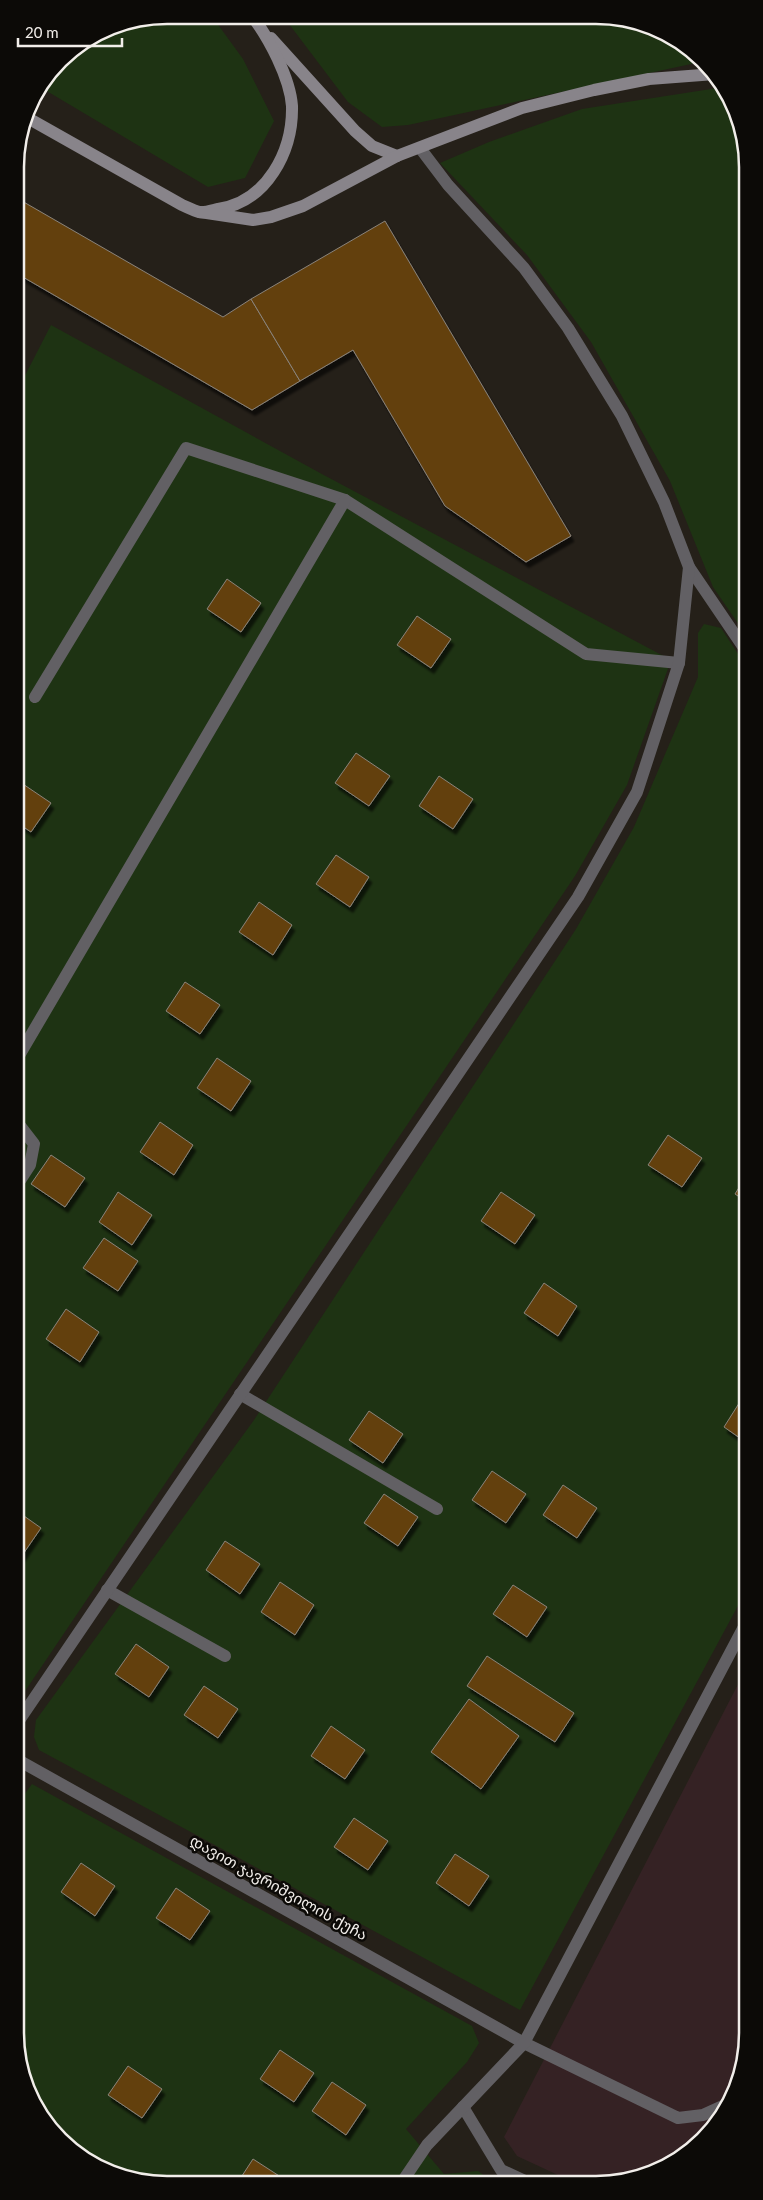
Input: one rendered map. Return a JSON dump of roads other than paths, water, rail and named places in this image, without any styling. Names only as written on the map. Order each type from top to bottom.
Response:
[{"type":"main road","points":[[200,212],[227,208],[248,198],[266,183],[282,161],[290,134],[292,105],[285,76],[257,24]]},
{"type":"main road","points":[[259,24],[355,131],[372,146],[397,156]]},
{"type":"main road","points":[[32,121],[162,195],[200,212],[253,220],[303,206],[397,156],[522,108],[594,90],[649,79],[705,75]]},
{"type":"street","points":[[420,148],[448,185],[524,268],[568,328],[622,416],[664,502],[689,567],[739,642]]},
{"type":"street","points":[[35,697],[186,448],[345,500],[586,654],[679,663]]},
{"type":"street","points":[[24,1047],[345,500]]},
{"type":"street","points":[[24,1713],[578,897],[638,792],[679,663],[689,567]]},
{"type":"street","points":[[24,1131],[34,1144],[30,1165],[24,1175]]},
{"type":"street","points":[[240,1394],[437,1509]]},
{"type":"street","points":[[107,1590],[225,1656]]},
{"type":"street","points":[[406,2176],[427,2145],[524,2043],[739,1636]]},
{"type":"street","name":"დავით ჯავრიშვილის ქუჩა","points":[[24,1766],[524,2043],[678,2118],[703,2115],[717,2108]]},
{"type":"street","points":[[463,2107],[501,2170],[514,2176]]}]
